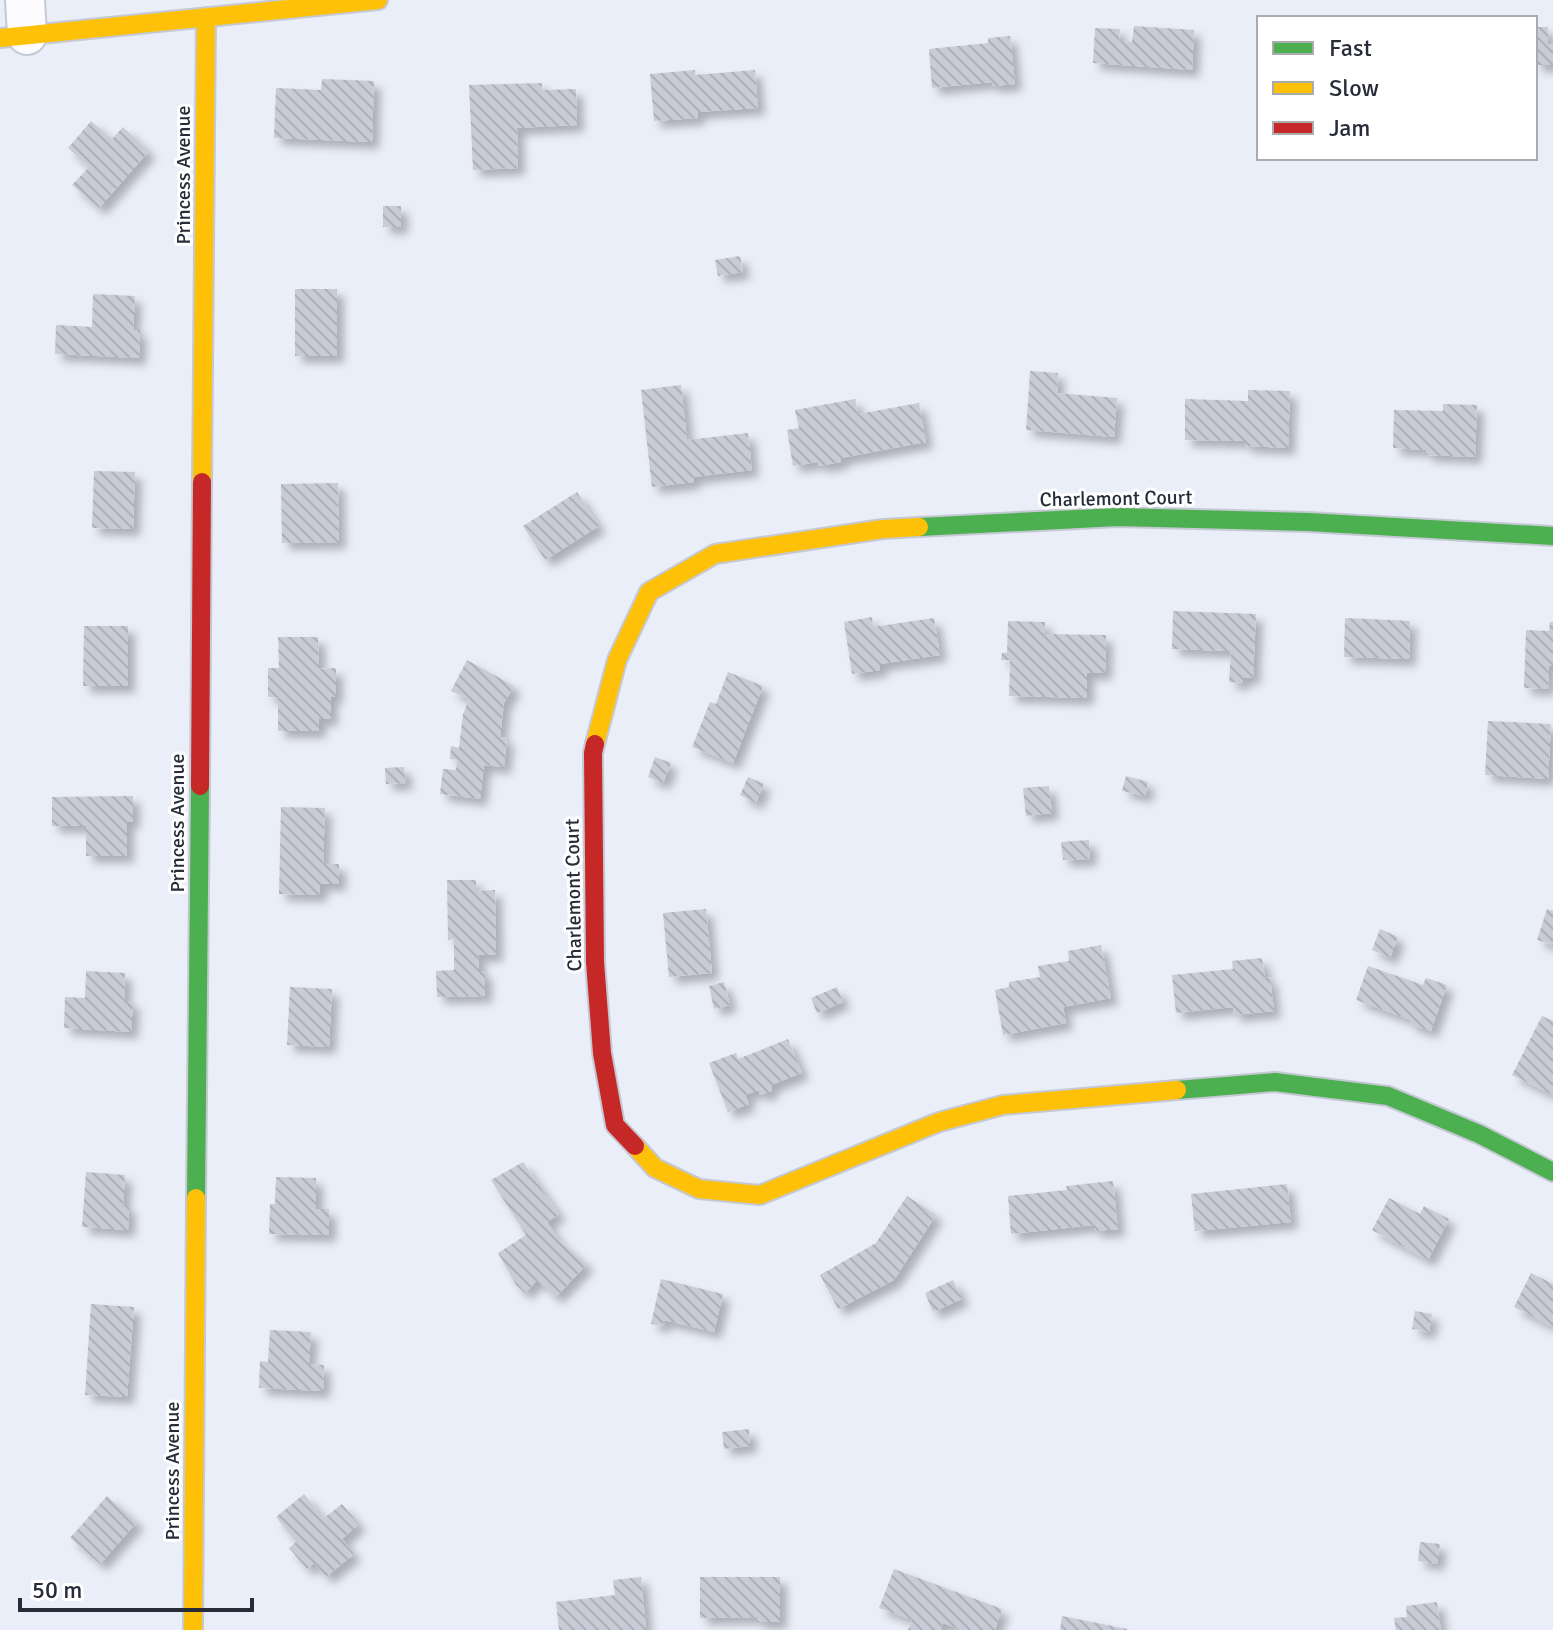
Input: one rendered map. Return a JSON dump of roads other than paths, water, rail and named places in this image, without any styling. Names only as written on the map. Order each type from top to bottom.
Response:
[{"type":"street","points":[[17,24],[206,17],[378,0]]},
{"type":"street","name":"Princess Avenue","points":[[193,1630],[206,17]]},
{"type":"street","name":"Charlemont Court","points":[[1553,536],[1308,522],[1118,517],[883,529],[715,554],[649,592],[617,660],[593,753],[595,962],[602,1053],[615,1125],[655,1168],[699,1189],[760,1195],[939,1122],[1003,1105],[1275,1082],[1388,1096],[1479,1134],[1553,1172]]}]
